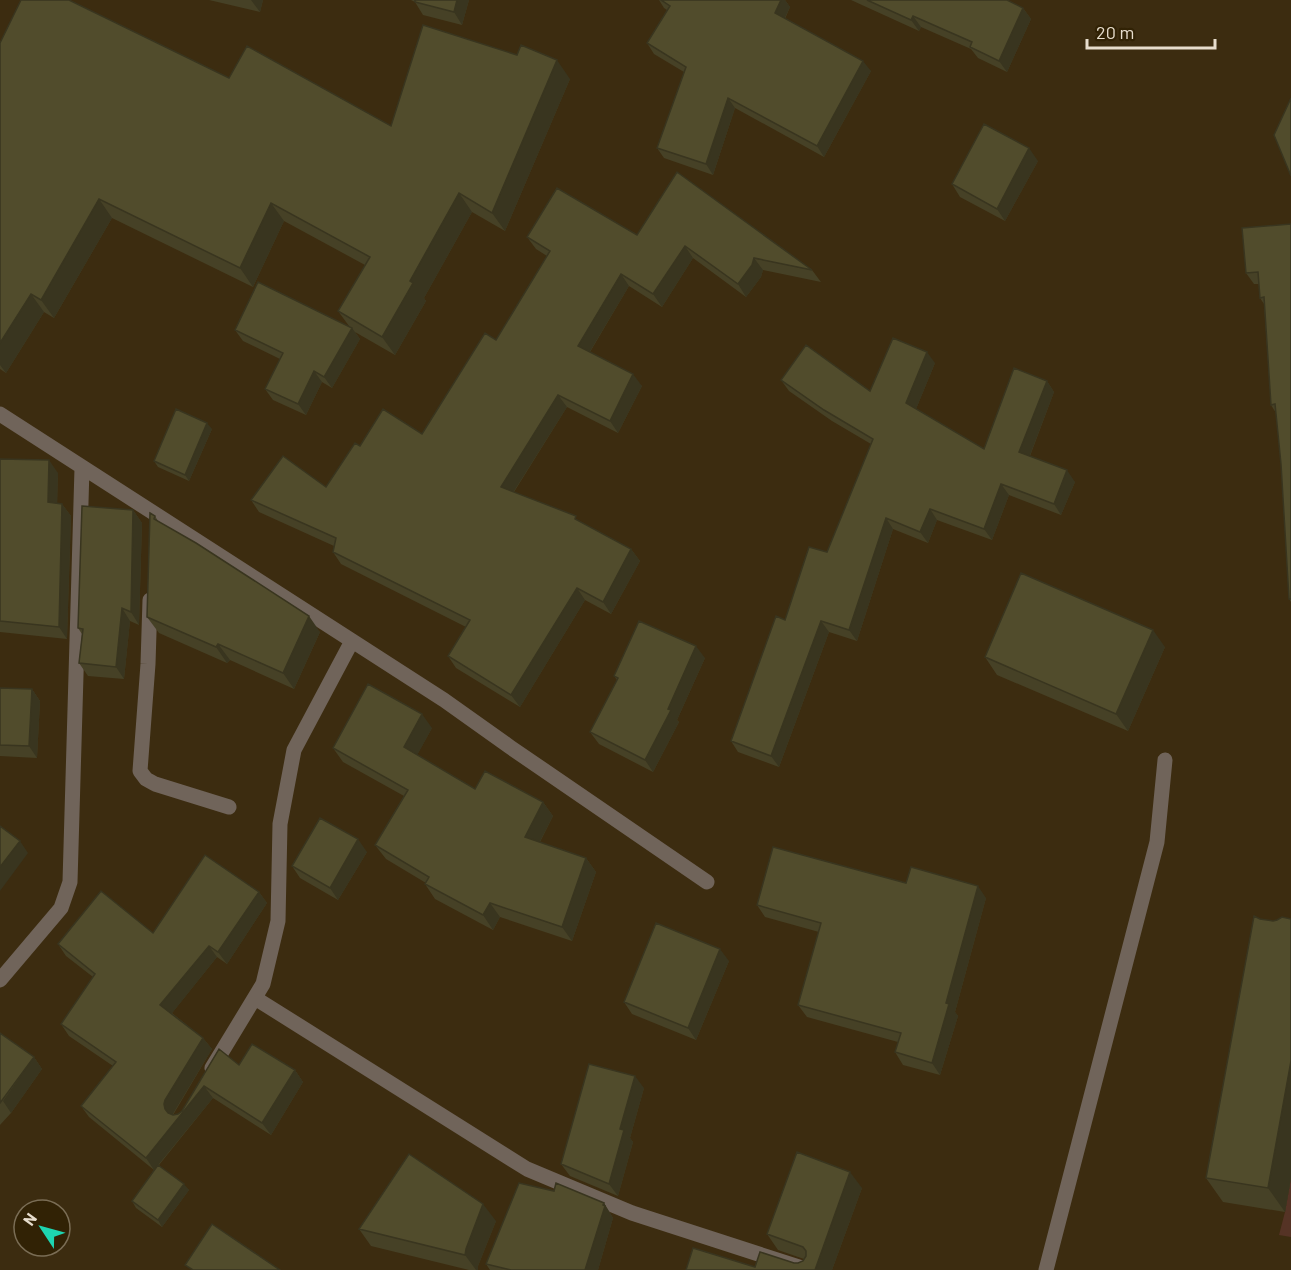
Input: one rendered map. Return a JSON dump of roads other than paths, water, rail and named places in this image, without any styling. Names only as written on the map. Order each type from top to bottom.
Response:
[{"type":"street","points":[[0,414],[82,468],[152,519],[444,700],[707,882]]},
{"type":"street","points":[[0,980],[61,908],[70,882],[82,468]]},
{"type":"street","points":[[150,583],[148,664],[140,771],[146,779],[155,784],[229,807]]},
{"type":"street","points":[[207,1077],[263,984],[278,921],[280,824],[294,750],[352,641]]},
{"type":"street","points":[[1046,1270],[1157,842],[1165,760]]},
{"type":"street","points":[[255,998],[527,1169],[632,1213],[808,1270]]}]
